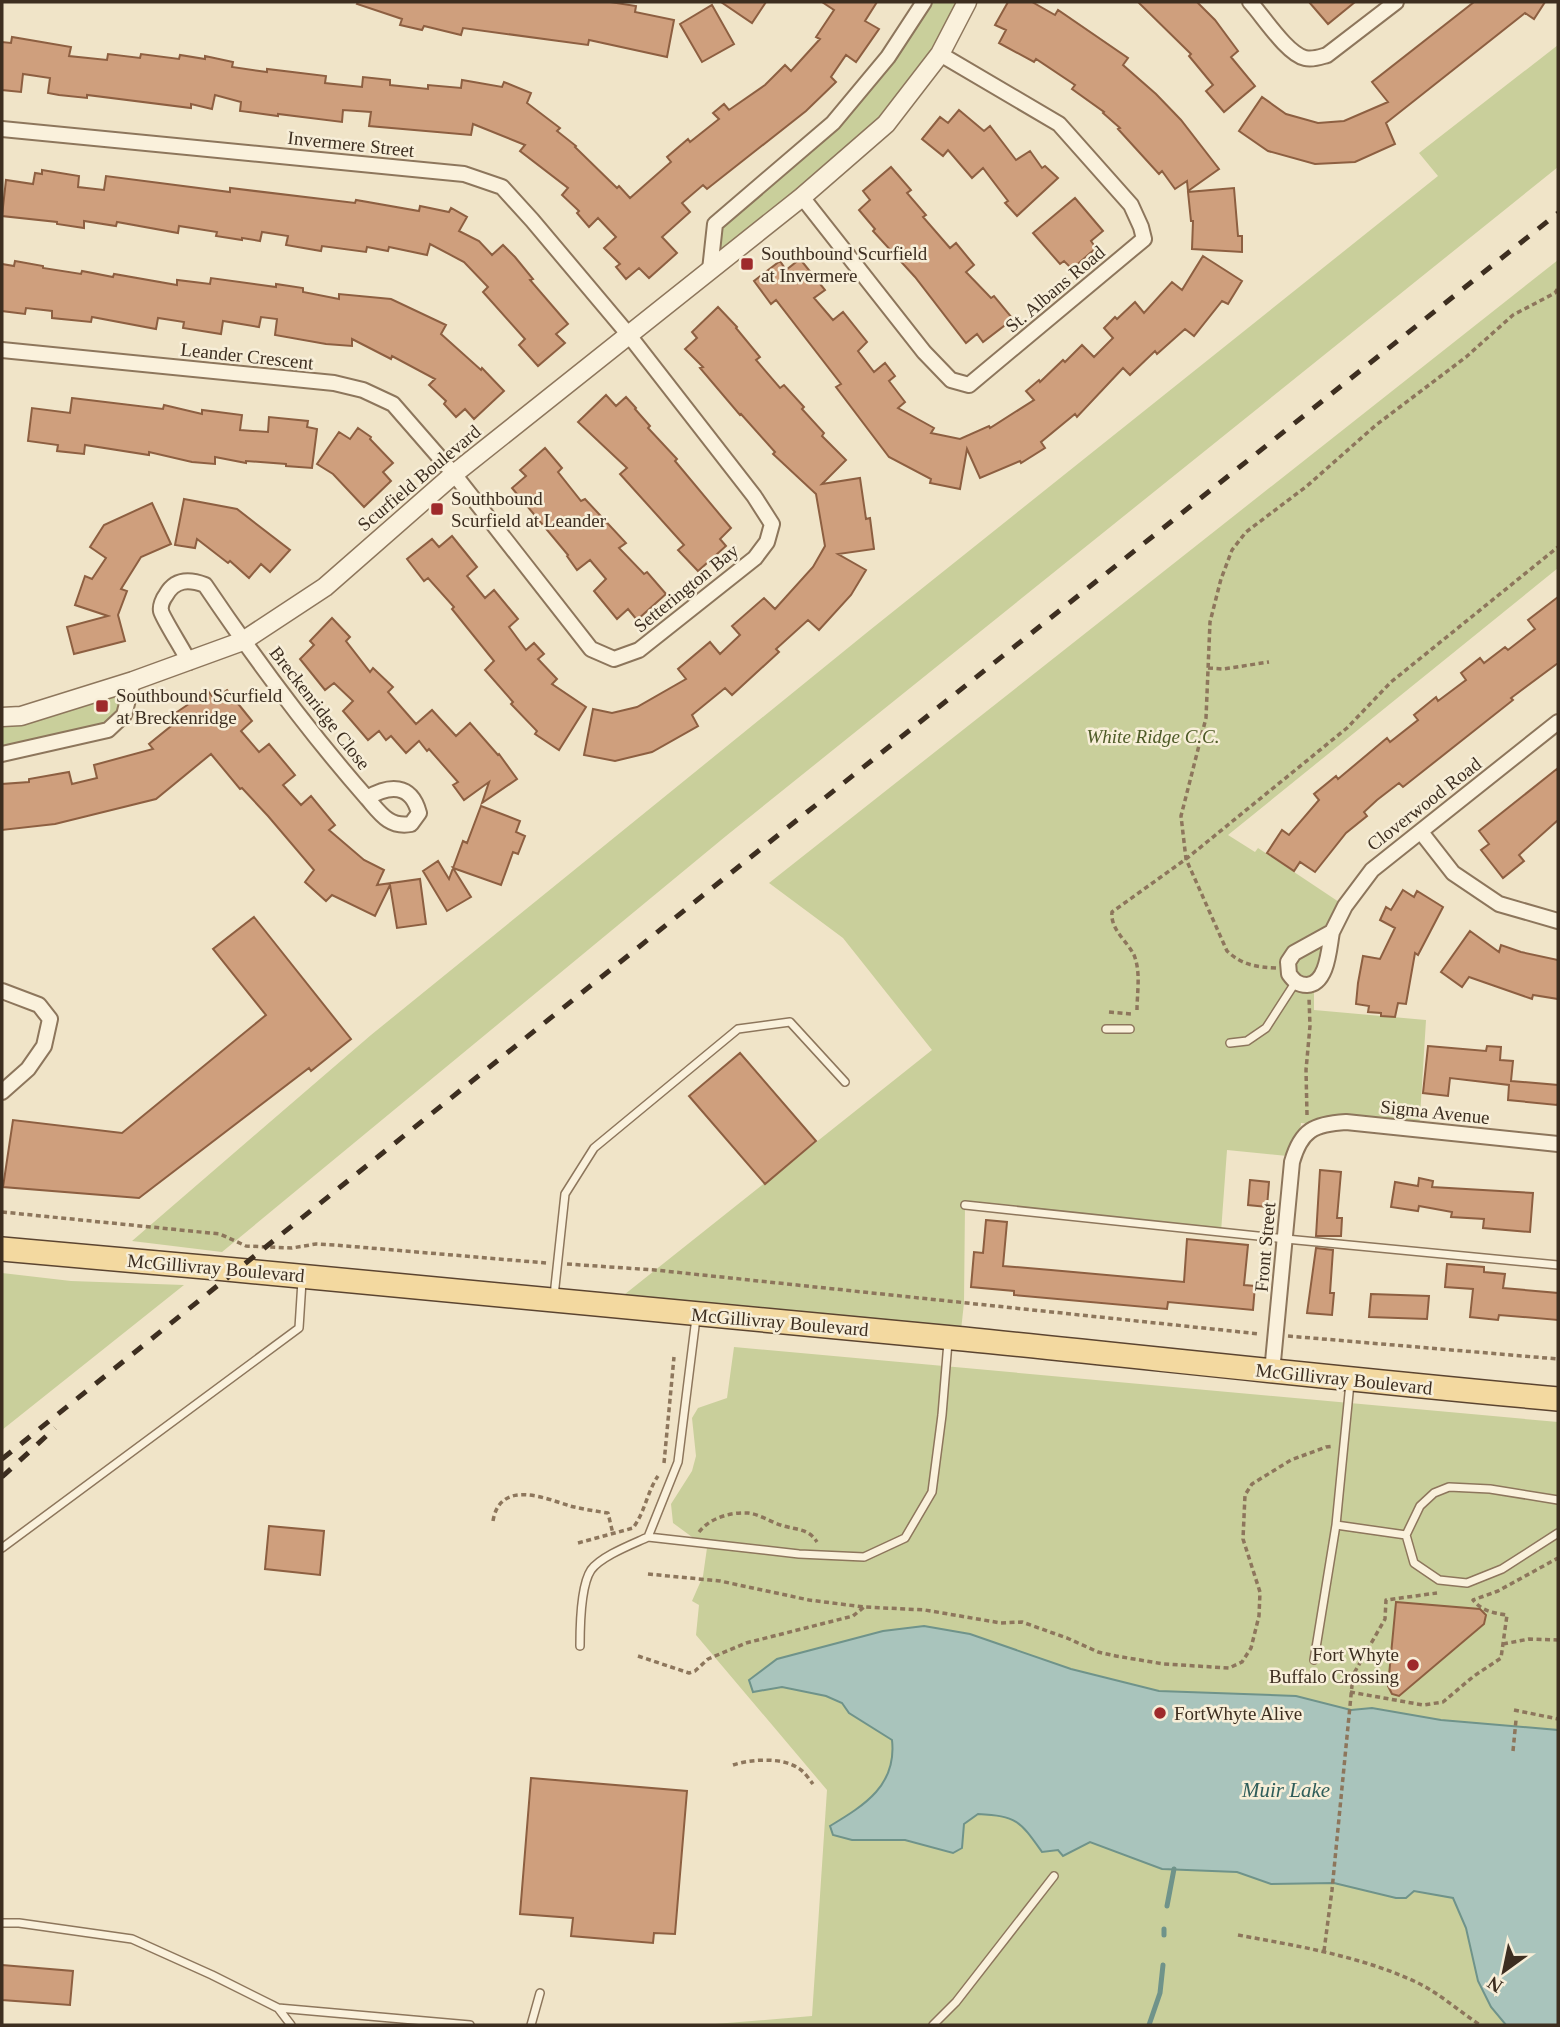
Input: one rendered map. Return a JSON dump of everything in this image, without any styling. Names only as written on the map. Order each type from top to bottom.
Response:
[{"type":"main road","name":"McGillivray Boulevard","points":[[2,1250],[554,1300],[1558,1399]]},
{"type":"street","points":[[709,270],[715,224],[833,123],[888,57],[924,2]]},
{"type":"street","name":"Scurfield Boulevard","points":[[2,717],[21,716],[133,681],[243,641],[326,587],[454,474],[802,197],[886,124],[940,54],[967,2]]},
{"type":"street","points":[[1250,2],[1290,50],[1304,58],[1316,59],[1327,55],[1396,2]]},
{"type":"street","name":"St. Albans Road","points":[[802,197],[924,352],[951,380],[969,386],[1144,239],[1131,205],[1059,124],[940,54]]},
{"type":"street","name":"Invermere Street","points":[[2,129],[464,174],[502,187],[628,334]]},
{"type":"street","name":"Setterington Bay","points":[[454,474],[572,627],[591,649],[602,656],[614,659],[639,650],[755,558],[767,542],[772,524],[754,496],[628,334]]},
{"type":"street","name":"Leander Crescent","points":[[2,351],[334,383],[363,390],[393,404],[454,474]]},
{"type":"street","name":"Breckenridge Close","points":[[189,662],[161,611],[167,593],[179,582],[188,580],[205,585],[243,641],[332,758],[367,798]]},
{"type":"street","points":[[2,754],[108,730],[124,715],[133,681]]},
{"type":"street","name":"Cloverwood Road","points":[[1300,984],[1316,983],[1322,976],[1332,932],[1345,906],[1372,870],[1558,722]]},
{"type":"street","points":[[1421,832],[1453,873],[1499,904],[1558,921]]},
{"type":"street","points":[[1300,984],[1289,974],[1290,958],[1294,953],[1332,932]]},
{"type":"street","points":[[2,991],[39,1005],[50,1020],[44,1046],[28,1069],[2,1092]]},
{"type":"street","name":"Sigma Avenue","points":[[1309,1130],[1326,1123],[1346,1122],[1558,1144]]},
{"type":"street","name":"Front Street","points":[[1272,1372],[1293,1161],[1298,1143],[1309,1130]]},
{"type":"lane","points":[[1230,1043],[1247,1041],[1266,1028],[1300,984]]},
{"type":"lane","points":[[554,1300],[565,1195],[594,1148],[738,1029],[790,1021],[845,1082]]},
{"type":"lane","points":[[1106,1030],[1130,1029]]},
{"type":"lane","points":[[965,1205],[1286,1240],[1558,1265]]},
{"type":"lane","points":[[2,1548],[299,1328],[302,1276]]},
{"type":"lane","points":[[648,1537],[678,1462],[696,1314]]},
{"type":"lane","points":[[580,1646],[581,1607],[591,1570],[620,1549],[648,1537],[864,1557],[905,1538],[932,1492],[948,1338]]},
{"type":"lane","points":[[1314,1660],[1336,1525],[1350,1380]]},
{"type":"lane","points":[[1558,1500],[1490,1489],[1449,1487],[1434,1493],[1420,1506],[1406,1535],[1414,1563],[1439,1580],[1467,1583],[1502,1569],[1558,1533]]},
{"type":"lane","points":[[1336,1525],[1406,1535]]},
{"type":"lane","points":[[933,2025],[956,2002],[1055,1876]]},
{"type":"lane","points":[[2,1923],[132,1939],[278,2008],[470,2025]]},
{"type":"lane","points":[[531,2025],[540,1993]]},
{"type":"lane","points":[[278,2008],[291,2025]]},
{"type":"path","points":[[1288,969],[1254,967],[1236,959],[1227,951],[1186,859],[1181,816],[1188,780],[1205,727],[1210,622],[1227,562],[1232,550],[1246,532],[1307,486],[1376,425],[1466,357],[1513,316],[1557,293]]},
{"type":"path","points":[[1109,1012],[1135,1012],[1137,968],[1125,941],[1113,924],[1111,915],[1118,906],[1186,859],[1347,729],[1391,682],[1558,547]]},
{"type":"path","points":[[1208,668],[1223,669],[1269,662]]},
{"type":"path","points":[[1300,984],[1311,1011],[1306,1112]]},
{"type":"path","points":[[2,1212],[220,1234],[246,1245],[292,1248],[316,1244],[335,1245],[655,1270],[1277,1335],[1558,1359]]},
{"type":"path","points":[[578,1543],[633,1528],[638,1522],[650,1489],[663,1468],[674,1357]]},
{"type":"path","points":[[648,1574],[693,1577],[809,1600],[864,1607],[925,1610],[1001,1623],[1022,1622],[1098,1652],[1116,1656],[1164,1664],[1229,1668],[1242,1662],[1251,1648],[1259,1616],[1260,1592],[1243,1539],[1245,1495],[1252,1484],[1292,1460],[1326,1447],[1343,1446]]},
{"type":"path","points":[[493,1521],[494,1510],[504,1501],[526,1493],[608,1513],[613,1534]]},
{"type":"path","points":[[691,1542],[704,1525],[718,1517],[749,1513],[804,1530],[814,1537],[824,1555]]},
{"type":"path","points":[[1350,1692],[1423,1705],[1443,1702],[1501,1658],[1507,1615],[1487,1611],[1473,1600],[1511,1585],[1558,1558]]},
{"type":"path","points":[[1324,1951],[1353,1675],[1385,1619],[1386,1601],[1437,1593]]},
{"type":"path","points":[[638,1656],[689,1673],[708,1659],[746,1643],[853,1616],[864,1607]]},
{"type":"path","points":[[1503,1644],[1530,1639],[1558,1640]]},
{"type":"path","points":[[1514,1710],[1558,1719]]},
{"type":"path","points":[[1513,1751],[1516,1720]]},
{"type":"path","points":[[733,1765],[748,1760],[770,1760],[798,1767],[813,1784]]},
{"type":"path","points":[[1238,1935],[1324,1951],[1376,1967],[1418,1983],[1480,2025]]},
{"type":"green space","points":[[924,2],[967,2],[886,124],[710,270],[715,224],[833,123]]},
{"type":"green space","points":[[1558,45],[1558,167],[726,836],[222,1252],[132,1241],[371,1035],[870,630],[1438,176],[1419,153]]},
{"type":"green space","name":"White Ridge C.C.","points":[[1558,260],[1558,568],[1228,835],[1255,852],[1258,848],[1345,906],[1314,984],[1314,1010],[1426,1020],[1419,1133],[1301,1123],[1297,1157],[1227,1150],[1221,1232],[965,1205],[964,1303],[960,1339],[610,1306],[932,1050],[843,938],[769,883]]},
{"type":"green space","points":[[133,681],[124,715],[108,730],[2,754],[2,717]]},
{"type":"green space","points":[[2,1273],[71,1281],[184,1285],[2,1430]]},
{"type":"green space","name":"FortWhyte Alive","points":[[734,1347],[1558,1422],[1558,2025],[703,2025],[812,2016],[827,1790],[696,1635],[699,1605],[692,1601],[703,1576],[707,1548],[673,1523],[671,1504],[692,1471],[696,1456],[692,1418],[698,1408],[727,1398]]},
{"type":"water","name":"Muir Lake","points":[[924,1626],[970,1634],[1071,1669],[1159,1691],[1296,1696],[1351,1710],[1372,1708],[1441,1720],[1558,1730],[1558,2025],[1506,2025],[1491,2007],[1478,1981],[1466,1928],[1453,1898],[1414,1891],[1406,1898],[1396,1898],[1334,1883],[1271,1884],[1237,1872],[1162,1869],[1090,1842],[1063,1856],[1058,1850],[1042,1852],[1022,1827],[1001,1816],[978,1814],[964,1824],[962,1848],[953,1853],[905,1840],[852,1840],[833,1835],[830,1826],[866,1801],[884,1781],[892,1756],[892,1740],[849,1713],[842,1703],[826,1696],[782,1687],[753,1692],[749,1680],[777,1659],[883,1631]]},
{"type":"building","points":[[610,2],[636,6],[635,12],[674,20],[667,57],[589,40],[588,45],[463,28],[461,35],[424,26],[422,30],[400,25],[402,19],[357,4]]},
{"type":"building","points":[[721,2],[766,2],[752,23]]},
{"type":"building","points":[[822,2],[877,2],[865,21],[879,29],[856,62],[846,55],[831,77],[836,82],[806,111],[707,189],[703,185],[682,203],[690,212],[662,237],[677,253],[649,278],[639,268],[626,279],[616,267],[620,264],[604,248],[616,237],[598,218],[589,227],[577,213],[579,211],[562,195],[568,188],[520,151],[525,145],[473,124],[471,135],[369,126],[371,112],[343,110],[342,122],[240,111],[241,102],[215,95],[212,109],[191,104],[191,108],[87,95],[87,98],[59,95],[48,93],[50,78],[23,74],[21,92],[2,90],[2,42],[11,43],[12,37],[71,47],[69,56],[107,60],[108,54],[140,58],[141,54],[179,59],[180,55],[205,59],[205,56],[233,62],[232,67],[326,76],[325,83],[362,87],[363,77],[390,80],[390,85],[428,89],[428,85],[461,88],[462,80],[502,87],[504,82],[531,93],[527,103],[560,128],[557,131],[630,198],[671,162],[667,157],[688,139],[690,142],[719,119],[713,113],[724,104],[729,110],[765,85],[785,65],[791,71],[820,39],[816,37],[834,10]]},
{"type":"building","points":[[1008,2],[1032,2],[1055,15],[1058,10],[1128,58],[1123,65],[1181,120],[1219,169],[1188,191],[1187,181],[1175,189],[1162,171],[1159,174],[1104,112],[1072,89],[1075,85],[1036,59],[1034,62],[999,43],[1006,30],[995,25]]},
{"type":"building","points":[[1138,2],[1197,2],[1215,20],[1238,51],[1231,57],[1255,86],[1224,112],[1206,91],[1213,85],[1189,56],[1191,54]]},
{"type":"building","points":[[1309,2],[1355,2],[1328,24]]},
{"type":"building","points":[[1474,2],[1545,2],[1534,19],[1525,13],[1386,123],[1395,144],[1355,162],[1315,164],[1268,151],[1239,131],[1262,97],[1286,114],[1318,123],[1344,121],[1388,102],[1372,82]]},
{"type":"building","points":[[712,5],[734,44],[702,62],[680,24]]},
{"type":"building","points":[[959,110],[984,131],[990,126],[1016,160],[1030,151],[1042,168],[1045,166],[1058,178],[1017,216],[1005,203],[1008,201],[983,168],[972,178],[948,150],[943,156],[922,139],[940,117],[948,123]]},
{"type":"building","points":[[891,167],[911,190],[907,193],[926,215],[923,217],[950,248],[956,243],[974,265],[966,272],[991,298],[994,296],[1013,319],[983,342],[977,334],[966,343],[915,277],[873,231],[875,229],[859,210],[870,200],[863,191]]},
{"type":"building","points":[[42,170],[79,176],[78,187],[104,190],[106,176],[230,192],[230,188],[355,203],[356,200],[419,211],[420,206],[449,212],[451,208],[467,217],[459,231],[479,241],[492,255],[503,245],[515,257],[533,279],[530,280],[568,324],[556,334],[565,343],[538,366],[519,345],[525,339],[483,292],[488,287],[464,262],[430,244],[427,255],[389,247],[388,251],[367,247],[366,252],[322,246],[321,251],[286,245],[288,236],[262,232],[260,241],[242,240],[216,236],[217,232],[179,226],[178,233],[117,222],[116,226],[84,221],[84,228],[2,216],[6,180],[33,184],[35,173],[42,174]]},
{"type":"building","points":[[1234,188],[1242,252],[1192,249],[1193,221],[1188,192]]},
{"type":"building","points":[[1075,198],[1103,231],[1091,241],[1096,248],[1072,269],[1064,261],[1060,264],[1033,233]]},
{"type":"building","points":[[1203,256],[1242,281],[1228,304],[1222,301],[1194,336],[1185,329],[1157,354],[1155,351],[1130,375],[1123,368],[1077,417],[1075,414],[1041,442],[1045,448],[1021,463],[1020,461],[980,478],[967,449],[960,489],[930,483],[931,479],[889,457],[836,387],[841,384],[776,300],[771,304],[754,281],[780,261],[786,270],[800,259],[825,290],[814,298],[833,320],[843,312],[867,342],[858,351],[874,372],[885,363],[895,376],[889,381],[905,402],[898,408],[934,428],[931,433],[960,439],[989,426],[990,428],[1034,400],[1026,391],[1063,360],[1065,362],[1082,345],[1094,357],[1113,338],[1104,328],[1115,317],[1117,319],[1135,302],[1144,313],[1172,282],[1182,290]]},
{"type":"building","points":[[15,261],[81,274],[82,271],[113,277],[114,274],[177,285],[177,280],[210,284],[211,278],[303,288],[303,292],[339,299],[339,294],[391,299],[446,325],[441,334],[481,370],[482,368],[504,391],[474,419],[465,409],[456,417],[444,404],[446,401],[429,385],[435,379],[352,339],[352,346],[275,335],[277,319],[261,317],[259,327],[223,321],[221,334],[183,328],[184,322],[158,318],[156,329],[92,317],[91,322],[52,318],[52,311],[26,308],[25,314],[2,311],[2,264],[14,266]]},
{"type":"building","points":[[718,307],[760,357],[756,360],[780,388],[784,385],[804,407],[802,409],[824,433],[822,436],[846,460],[822,484],[860,478],[874,549],[838,554],[866,570],[851,595],[819,630],[808,620],[776,649],[779,652],[732,695],[725,688],[692,715],[698,726],[652,752],[615,761],[584,755],[593,709],[612,713],[637,707],[686,679],[678,669],[710,642],[720,654],[740,635],[732,626],[764,598],[775,609],[813,567],[825,546],[816,494],[773,454],[775,452],[685,349],[697,338],[692,332]]},
{"type":"building","points":[[606,395],[616,406],[626,397],[650,426],[648,428],[677,459],[675,461],[731,528],[720,539],[726,546],[698,571],[678,550],[684,545],[620,474],[627,468],[578,422]]},
{"type":"building","points":[[72,398],[163,409],[164,405],[202,414],[202,410],[242,415],[240,430],[268,432],[269,417],[308,421],[307,427],[317,429],[312,468],[246,463],[215,457],[215,464],[192,462],[149,452],[149,455],[85,445],[84,454],[57,451],[58,445],[28,441],[32,408],[70,413]]},
{"type":"building","points":[[358,428],[371,437],[393,463],[383,472],[391,481],[364,507],[333,474],[317,464],[339,432],[350,439]]},
{"type":"building","points":[[545,448],[562,468],[558,472],[581,501],[585,499],[626,543],[619,548],[644,574],[647,572],[666,594],[637,620],[628,609],[617,619],[594,591],[606,579],[590,560],[577,570],[568,555],[512,488],[526,476],[520,470]]},
{"type":"building","points":[[184,499],[237,509],[290,550],[270,572],[261,564],[249,578],[230,561],[228,563],[197,539],[195,548],[175,545]]},
{"type":"building","points":[[152,503],[171,544],[141,557],[121,589],[127,591],[118,615],[125,641],[74,654],[67,627],[108,616],[75,605],[85,576],[92,579],[106,558],[90,547],[104,525]]},
{"type":"building","points":[[452,536],[477,567],[467,576],[485,598],[494,590],[518,619],[509,627],[526,650],[534,643],[544,654],[538,659],[557,679],[552,684],[586,707],[559,750],[535,734],[537,731],[511,704],[513,702],[485,670],[494,661],[452,609],[454,607],[428,578],[424,581],[407,559],[432,539],[439,547]]},
{"type":"building","points":[[1558,597],[1558,663],[1403,787],[1399,783],[1377,800],[1364,812],[1367,816],[1346,833],[1315,872],[1300,862],[1294,871],[1267,853],[1282,830],[1289,835],[1319,800],[1314,794],[1336,776],[1338,779],[1387,738],[1390,742],[1418,720],[1414,715],[1436,697],[1438,701],[1466,680],[1461,673],[1480,658],[1484,663],[1505,647],[1508,650],[1535,629],[1528,620]]},
{"type":"building","points":[[332,618],[350,637],[346,641],[370,672],[373,668],[393,687],[388,692],[416,724],[432,710],[456,736],[470,723],[499,754],[517,779],[482,803],[489,782],[464,800],[453,785],[458,782],[419,741],[406,753],[391,736],[386,740],[379,731],[368,740],[343,711],[353,701],[334,683],[325,690],[300,659],[314,645],[310,641]]},
{"type":"building","points":[[227,690],[252,721],[241,731],[259,752],[269,744],[295,775],[283,785],[301,805],[311,796],[335,825],[329,830],[364,860],[384,870],[377,885],[420,879],[426,924],[397,928],[390,885],[375,916],[332,895],[326,901],[305,882],[314,870],[211,754],[156,799],[55,824],[2,830],[2,784],[29,782],[29,779],[69,772],[72,784],[97,778],[94,765],[153,749],[149,744],[181,718],[177,712],[208,691],[214,699]]},
{"type":"building","points":[[1558,768],[1558,820],[1519,855],[1524,861],[1503,878],[1481,850],[1489,844],[1479,831]]},
{"type":"building","points":[[481,806],[520,821],[516,832],[525,836],[518,854],[513,852],[501,885],[453,868],[463,841],[467,843]]},
{"type":"building","points":[[438,861],[449,879],[453,868],[471,897],[447,911],[423,871]]},
{"type":"building","points":[[1403,890],[1414,897],[1417,891],[1443,907],[1418,955],[1415,953],[1406,1004],[1398,1003],[1395,1017],[1381,1016],[1381,1013],[1368,1012],[1369,1006],[1356,1004],[1358,983],[1363,956],[1380,959],[1395,928],[1380,920],[1386,907],[1391,910]]},
{"type":"building","points":[[254,917],[351,1039],[139,1198],[3,1187],[13,1120],[122,1133],[266,1015],[213,949]]},
{"type":"building","points":[[1470,931],[1499,952],[1501,945],[1558,960],[1558,999],[1533,995],[1532,999],[1469,977],[1462,987],[1441,972]]},
{"type":"building","points":[[1428,1046],[1486,1051],[1487,1046],[1501,1047],[1500,1060],[1513,1061],[1511,1081],[1558,1085],[1558,1103],[1508,1100],[1509,1085],[1450,1078],[1448,1096],[1423,1093]]},
{"type":"building","points":[[740,1053],[816,1141],[765,1184],[689,1096]]},
{"type":"building","points":[[1320,1170],[1341,1172],[1337,1218],[1342,1218],[1341,1236],[1316,1236]]},
{"type":"building","points":[[1419,1178],[1433,1181],[1432,1187],[1533,1193],[1530,1232],[1483,1228],[1484,1219],[1451,1217],[1452,1212],[1419,1206],[1418,1211],[1391,1207],[1395,1182],[1418,1186]]},
{"type":"building","points":[[1250,1180],[1269,1182],[1267,1207],[1248,1205]]},
{"type":"building","points":[[986,1220],[1007,1222],[1003,1266],[1184,1282],[1187,1239],[1248,1245],[1244,1285],[1255,1286],[1253,1310],[1168,1302],[1167,1309],[1014,1295],[1014,1291],[971,1287],[974,1252],[983,1253]]},
{"type":"building","points":[[1316,1248],[1333,1250],[1330,1293],[1334,1293],[1332,1315],[1307,1313]]},
{"type":"building","points":[[1447,1264],[1484,1267],[1484,1272],[1505,1274],[1503,1288],[1558,1293],[1558,1320],[1499,1315],[1498,1320],[1470,1317],[1473,1289],[1445,1287]]},
{"type":"building","points":[[1371,1294],[1429,1296],[1427,1319],[1369,1317]]},
{"type":"building","points":[[269,1526],[324,1531],[320,1575],[265,1569]]},
{"type":"building","name":"Fort Whyte Buffalo Crossing","points":[[1396,1602],[1480,1609],[1486,1615],[1484,1624],[1399,1696],[1392,1694],[1388,1686]]},
{"type":"building","points":[[531,1778],[687,1791],[675,1934],[654,1933],[653,1943],[571,1936],[573,1918],[520,1914]]},
{"type":"building","points":[[2,1965],[73,1971],[70,2005],[2,2000]]},
{"type":"waterway","points":[[1167,1906],[1174,1869]]},
{"type":"waterway","points":[[1164,1929],[1164,1935]]},
{"type":"waterway","points":[[1149,2025],[1160,1993],[1163,1965]]},
{"type":"railway","points":[[2,1459],[1558,213]]},
{"type":"railway","points":[[2,1477],[55,1428]]},
{"type":"place","name":"Southbound Scurfield at Invermere","points":[[747,264]]},
{"type":"place","name":"Southbound Scurfield at Leander","points":[[437,509]]},
{"type":"place","name":"Southbound Scurfield at Breckenridge","points":[[102,706]]},
{"type":"place","name":"Fort Whyte Buffalo Crossing","points":[[1413,1665]]},
{"type":"place","name":"FortWhyte Alive","points":[[1160,1713]]}]
